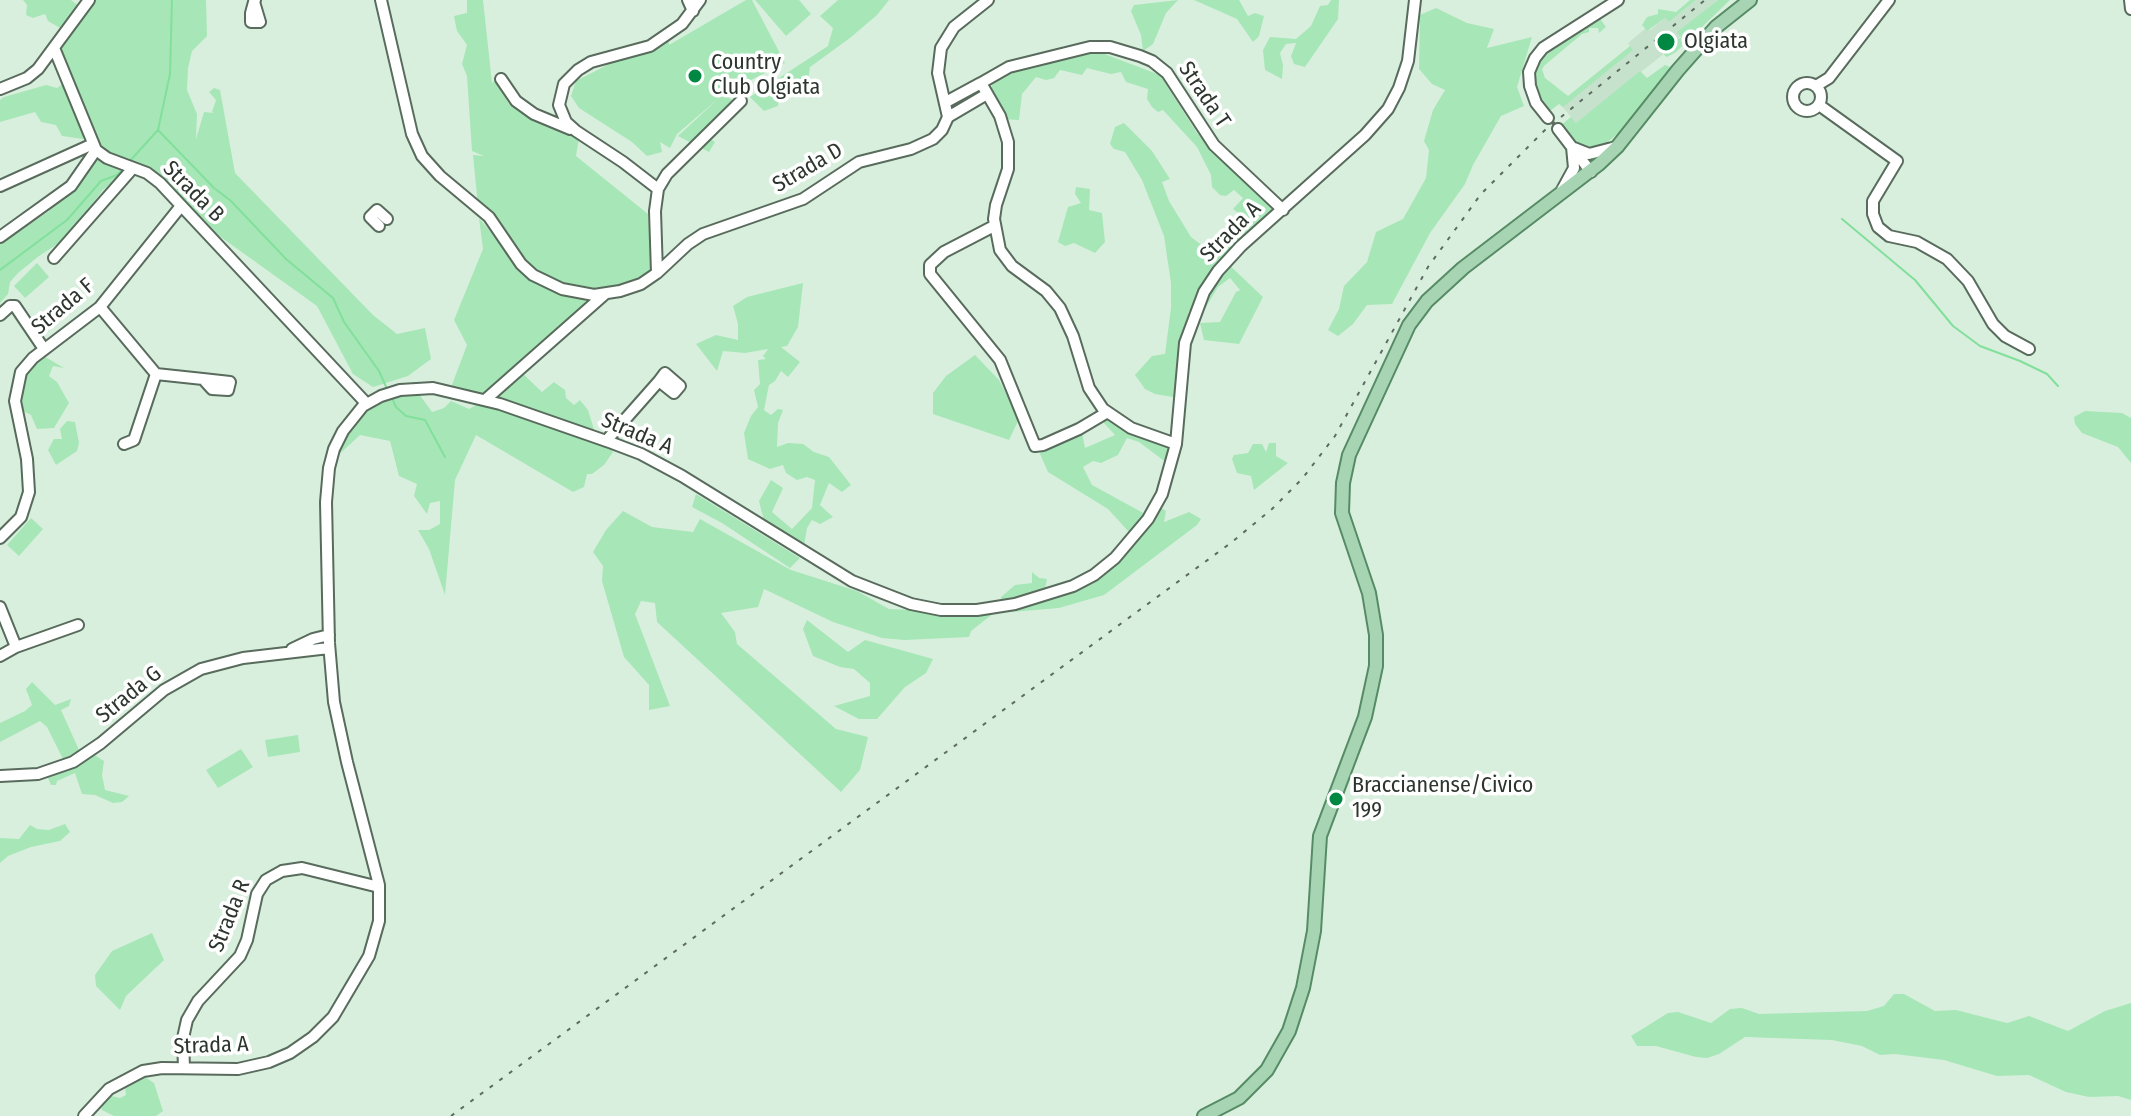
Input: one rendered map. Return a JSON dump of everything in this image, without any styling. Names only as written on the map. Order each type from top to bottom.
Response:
[{"type":"main road","points":[[1204,1116],[1249,1091],[1275,1058],[1289,1031],[1303,988],[1313,939],[1320,836],[1362,727],[1373,688],[1377,644],[1369,593],[1342,513],[1343,483],[1349,455],[1409,325],[1418,312],[1463,268],[1591,172],[1617,147],[1716,27],[1750,0]]},
{"type":"street","points":[[0,89],[31,76],[89,0]]},
{"type":"street","name":"Strada D","points":[[381,0],[412,134],[422,156],[440,176],[489,217],[521,264],[533,275],[562,289],[587,295],[633,288],[657,273],[703,234],[803,199],[865,159],[923,145],[939,135],[948,117]]},
{"type":"street","points":[[576,131],[566,122],[559,105],[564,84],[591,62],[650,46],[682,24],[691,5],[700,0]]},
{"type":"street","points":[[987,94],[948,117],[938,73],[941,48],[954,27],[988,0]]},
{"type":"street","name":"Strada A","points":[[84,1116],[104,1093],[128,1078],[157,1068],[220,1070],[257,1065],[290,1053],[320,1031],[342,1004],[371,950],[379,921],[379,887],[339,729],[329,648],[326,502],[329,468],[343,431],[366,403],[389,393],[433,388],[485,400],[606,441],[641,454],[682,476],[787,544],[863,587],[925,608],[961,610],[997,607],[1073,586],[1102,569],[1127,545],[1152,511],[1168,480],[1176,444],[1184,349],[1201,297],[1224,263],[1365,135],[1388,109],[1396,97],[1408,61],[1415,0]]},
{"type":"street","points":[[1548,118],[1534,100],[1530,86],[1529,72],[1535,58],[1543,48],[1618,0]]},
{"type":"street","points":[[1816,86],[1829,78],[1889,0]]},
{"type":"street","points":[[2130,0],[2131,9]]},
{"type":"street","name":"Strada T","points":[[946,102],[1009,67],[1090,47],[1110,47],[1140,56],[1167,73],[1214,145],[1283,210]]},
{"type":"street","points":[[54,48],[94,147]]},
{"type":"street","points":[[501,79],[516,101],[531,112],[576,131],[658,189]]},
{"type":"street","points":[[981,83],[1002,122],[1009,152],[1008,173],[996,205],[994,226],[997,244],[1008,262],[1046,291],[1060,308],[1073,336],[1089,388],[1106,413],[1145,434],[1176,444]]},
{"type":"street","points":[[1807,83],[1816,86],[1820,93],[1819,105],[1811,111],[1801,111],[1792,100],[1798,86],[1807,83]]},
{"type":"street","points":[[657,273],[655,211],[658,189],[667,174],[741,101]]},
{"type":"street","points":[[544,116],[559,105]]},
{"type":"street","points":[[1819,105],[1897,161],[1873,201],[1873,216],[1880,229],[1889,236],[1923,245],[1947,259],[1968,281],[1997,328],[2029,349]]},
{"type":"street","points":[[1558,129],[1591,172]]},
{"type":"street","points":[[0,186],[94,147]]},
{"type":"street","points":[[0,237],[71,186],[94,147]]},
{"type":"street","name":"Strada B","points":[[94,147],[104,156],[154,177],[366,403]]},
{"type":"street","points":[[1572,147],[1595,154],[1617,147]]},
{"type":"street","points":[[1558,196],[1574,168],[1572,147]]},
{"type":"street","points":[[54,258],[128,166]]},
{"type":"street","name":"Strada F","points":[[0,538],[21,517],[29,492],[27,459],[15,404],[16,385],[25,366],[100,307],[181,206]]},
{"type":"street","points":[[994,226],[948,250],[930,265],[930,273],[1003,364],[1035,446],[1079,429],[1106,413]]},
{"type":"street","name":"Strada D","points":[[485,400],[605,294]]},
{"type":"street","points":[[0,315],[10,306],[15,306],[44,349]]},
{"type":"street","points":[[100,307],[156,374],[203,379]]},
{"type":"street","points":[[124,444],[134,440],[156,374]]},
{"type":"street","points":[[606,441],[659,381]]},
{"type":"street","points":[[0,607],[16,647]]},
{"type":"street","points":[[0,656],[16,647],[78,625]]},
{"type":"street","name":"Strada G","points":[[287,651],[329,635]]},
{"type":"street","name":"Strada G","points":[[0,776],[38,774],[73,762],[101,743],[164,690],[201,669],[221,662],[287,651],[329,648]]},
{"type":"street","name":"Strada R","points":[[184,1068],[183,1038],[187,1020],[198,1001],[240,956],[247,940],[257,894],[266,880],[276,873],[297,868],[379,887]]},
{"type":"shaded area","points":[[1696,0],[1718,0],[1678,32],[1681,36],[1665,53],[1576,123],[1560,104],[1630,47],[1628,43],[1645,29],[1650,30],[1665,18],[1669,22]]},
{"type":"green space","points":[[23,0],[71,0],[79,6],[67,28],[60,28],[48,21],[45,14],[33,18],[26,15],[27,5]]},
{"type":"green space","points":[[93,0],[206,0],[207,36],[192,51],[188,68],[187,90],[197,114],[196,139],[204,112],[214,113],[216,100],[209,92],[214,88],[220,90],[235,173],[373,315],[397,334],[425,328],[431,359],[408,376],[373,387],[353,374],[317,306],[211,230],[153,174],[124,172],[103,190],[73,234],[18,273],[0,303],[0,244],[48,212],[107,151],[98,141],[60,47]]},
{"type":"green space","points":[[467,0],[483,0],[492,83],[495,80],[509,104],[529,117],[579,138],[576,156],[648,214],[652,269],[631,283],[600,292],[557,283],[531,269],[496,218],[478,206],[473,155],[484,156],[472,151],[467,76],[462,64],[467,45],[457,31],[454,16],[467,13]]},
{"type":"green space","name":"Country Club Olgiata","points":[[746,0],[752,0],[785,63],[723,94],[735,102],[704,135],[715,142],[709,152],[678,136],[719,98],[677,134],[670,148],[660,142],[662,152],[647,156],[632,142],[579,108],[571,96],[576,81],[669,38],[669,45]]},
{"type":"green space","points":[[755,0],[799,0],[811,14],[786,36]]},
{"type":"green space","points":[[838,0],[889,0],[850,38],[810,67],[807,90],[779,88],[778,106],[764,111],[750,97],[828,46],[833,28],[820,16]]},
{"type":"green space","points":[[1178,0],[1166,13],[1153,44],[1143,51],[1141,35],[1131,11],[1134,5]]},
{"type":"green space","points":[[1194,0],[1239,0],[1248,16],[1255,13],[1264,16],[1259,36],[1253,42],[1237,19]]},
{"type":"green space","points":[[1331,0],[1339,0],[1338,19],[1305,67],[1294,64],[1291,56],[1296,43],[1286,44],[1280,53],[1282,79],[1265,70],[1263,50],[1270,37],[1296,39],[1311,26],[1320,6],[1328,5]]},
{"type":"green space","points":[[1690,0],[1696,0],[1669,22],[1665,18],[1647,31],[1642,25],[1647,17],[1658,14],[1658,9],[1676,12]]},
{"type":"green space","points":[[1718,0],[1730,0],[1676,52],[1667,57],[1664,55],[1665,49],[1681,37],[1677,32]]},
{"type":"green space","points":[[1436,8],[1467,23],[1494,29],[1487,48],[1532,37],[1517,87],[1524,106],[1501,116],[1465,184],[1430,233],[1392,304],[1367,305],[1353,324],[1338,336],[1328,330],[1339,309],[1344,286],[1367,262],[1376,232],[1403,219],[1426,178],[1429,150],[1424,141],[1433,110],[1445,90],[1432,84],[1419,69],[1420,15]]},
{"type":"green space","points":[[1596,20],[1601,20],[1606,27],[1599,33],[1598,28],[1589,28],[1589,32],[1582,34],[1545,65],[1542,69],[1545,78],[1568,96],[1630,46],[1633,50],[1563,107],[1559,104],[1550,111],[1539,98],[1535,86],[1539,63],[1550,49]]},
{"type":"green space","points":[[1094,50],[1160,75],[1197,133],[1277,211],[1224,260],[1263,297],[1239,344],[1204,340],[1200,323],[1220,322],[1240,290],[1230,278],[1218,287],[1194,327],[1189,310],[1179,375],[1179,398],[1145,389],[1135,375],[1152,356],[1165,354],[1171,283],[1164,236],[1142,180],[1125,152],[1114,149],[1110,144],[1115,127],[1124,123],[1152,151],[1170,179],[1162,182],[1169,201],[1191,237],[1203,246],[1216,249],[1246,228],[1247,220],[1233,209],[1243,198],[1234,190],[1226,196],[1220,195],[1212,187],[1211,175],[1197,147],[1163,110],[1158,112],[1152,107],[1147,99],[1148,89],[1126,82],[1121,72],[1111,74],[1087,68],[1082,75],[1060,70],[1054,78],[1046,80],[1036,77],[1022,94],[1019,120],[1003,119],[991,88],[996,77],[1014,69]]},
{"type":"green space","points":[[1665,65],[1670,67],[1669,71],[1621,131],[1600,148],[1587,151],[1561,125],[1571,117],[1576,123],[1640,71],[1647,78]]},
{"type":"green space","points":[[64,83],[86,132],[83,139],[62,136],[56,125],[41,122],[35,112],[0,122],[0,100],[4,97],[46,85],[57,88]]},
{"type":"green space","points":[[1076,187],[1090,189],[1089,210],[1102,213],[1105,242],[1095,253],[1074,243],[1065,246],[1058,242],[1068,207],[1081,203],[1075,194]]},
{"type":"green space","points":[[479,218],[531,281],[585,299],[586,305],[481,399],[450,390],[467,345],[454,320],[483,249]]},
{"type":"green space","points":[[37,263],[49,277],[25,298],[14,286]]},
{"type":"green space","points":[[803,283],[798,327],[787,346],[781,347],[800,362],[788,377],[781,371],[769,385],[764,410],[771,415],[778,409],[783,410],[778,423],[777,447],[788,443],[803,444],[829,457],[851,485],[842,492],[829,483],[820,505],[833,517],[820,524],[812,520],[807,528],[804,546],[765,525],[759,501],[771,480],[783,488],[772,512],[792,529],[812,508],[815,480],[807,477],[797,480],[786,473],[783,465],[770,469],[748,459],[744,433],[758,407],[754,390],[760,384],[758,360],[766,359],[763,356],[768,349],[745,353],[723,351],[717,371],[696,344],[716,335],[738,340],[733,306],[747,297]]},
{"type":"green space","points":[[42,355],[64,368],[53,366],[49,376],[57,382],[69,403],[54,428],[37,429],[31,415],[23,411],[19,398],[26,368]]},
{"type":"green space","points":[[975,355],[999,380],[1019,419],[1009,440],[933,414],[933,393],[946,376]]},
{"type":"green space","points":[[519,370],[542,392],[554,382],[565,390],[566,398],[574,405],[580,400],[588,410],[598,442],[613,452],[604,465],[587,474],[584,487],[573,492],[476,435],[455,480],[445,595],[429,549],[418,530],[429,530],[440,524],[440,501],[430,503],[427,514],[414,496],[417,484],[399,476],[390,441],[360,435],[333,460],[344,434],[362,413],[400,393],[419,394],[432,412],[444,408],[451,401],[469,409],[485,400]]},
{"type":"green space","points":[[2085,411],[2122,413],[2131,418],[2131,463],[2118,447],[2082,433],[2074,417]]},
{"type":"green space","points":[[1107,417],[1171,444],[1167,463],[1139,442],[1127,438],[1118,455],[1101,463],[1093,461],[1083,467],[1092,485],[1147,515],[1129,532],[1108,509],[1048,472],[1040,454],[1044,441],[1080,422],[1085,448],[1115,435],[1103,422]]},
{"type":"green space","points":[[67,421],[75,422],[79,443],[77,451],[56,465],[48,450],[54,439],[62,439],[60,429]]},
{"type":"green space","points":[[1269,443],[1276,443],[1276,456],[1288,463],[1254,490],[1251,476],[1237,473],[1232,459],[1234,455],[1248,453],[1253,444],[1262,444],[1266,452]]},
{"type":"green space","points":[[696,494],[800,558],[790,568],[692,507]]},
{"type":"green space","points":[[1160,507],[1166,511],[1164,522],[1189,512],[1201,519],[1104,595],[1059,608],[999,613],[1001,597],[1015,585],[1032,583],[1032,572],[1039,578],[1047,579],[1045,589],[1024,598],[1090,580]]},
{"type":"green space","points":[[623,511],[652,527],[693,532],[700,519],[791,570],[857,591],[889,609],[994,613],[971,631],[969,637],[904,640],[882,638],[833,622],[764,589],[758,607],[721,613],[735,632],[737,644],[836,729],[868,737],[860,770],[841,792],[657,622],[655,603],[641,601],[635,614],[670,706],[649,710],[649,685],[624,657],[602,581],[603,566],[593,552],[606,530]]},
{"type":"green space","points":[[31,518],[43,529],[19,556],[7,545]]},
{"type":"green space","points":[[807,620],[848,652],[865,640],[933,659],[926,673],[905,687],[877,719],[859,719],[834,706],[870,696],[870,683],[854,669],[813,656],[803,629]]},
{"type":"green space","points":[[32,682],[55,705],[71,699],[69,706],[61,710],[79,750],[75,755],[63,759],[47,727],[40,721],[0,742],[0,723],[32,705],[26,689]]},
{"type":"green space","points":[[298,735],[300,752],[268,757],[265,740]]},
{"type":"green space","points":[[241,749],[253,767],[218,788],[206,770]]},
{"type":"green space","points":[[93,754],[104,761],[102,775],[105,790],[129,796],[122,802],[113,803],[95,795],[82,794],[75,773],[51,785],[48,778],[51,772]]},
{"type":"green space","points":[[65,824],[70,832],[60,841],[31,847],[8,856],[0,863],[0,838],[19,839],[30,825],[49,830]]},
{"type":"green space","points":[[152,933],[164,960],[126,996],[120,1010],[96,986],[95,975],[112,951]]},
{"type":"green space","points":[[1894,994],[1904,994],[1935,1011],[1956,1010],[2007,1023],[2029,1016],[2068,1031],[2105,1011],[2131,1003],[2131,1100],[2118,1096],[2089,1097],[2066,1092],[2029,1075],[1997,1076],[1944,1060],[1880,1055],[1862,1046],[1832,1040],[1745,1037],[1707,1058],[1656,1046],[1637,1046],[1631,1036],[1668,1013],[1678,1012],[1711,1023],[1730,1009],[1742,1008],[1759,1014],[1867,1011],[1884,1006]]},
{"type":"green space","points":[[139,1073],[154,1083],[163,1111],[156,1116],[114,1116],[102,1110],[100,1103],[111,1096],[120,1098],[126,1095],[124,1080]]},
{"type":"waterway","points":[[128,163],[158,130],[170,74],[172,0]]},
{"type":"waterway","points":[[158,130],[286,259],[333,298],[344,322],[379,371],[388,391]]},
{"type":"waterway","points":[[0,270],[67,220],[101,181],[117,175],[124,168]]},
{"type":"waterway","points":[[1842,219],[1915,280],[1953,326],[1980,346],[2047,374],[2058,386]]},
{"type":"waterway","points":[[391,396],[396,407],[406,416],[425,420],[445,457]]},
{"type":"railway","points":[[451,1116],[1232,542],[1272,509],[1302,479],[1335,436],[1428,267],[1481,194],[1545,130],[1705,0]]},
{"type":"place","name":"Olgiata","points":[[1666,42]]},
{"type":"place","name":"Country Club Olgiata","points":[[695,76]]},
{"type":"place","name":"Braccianense/Civico 199","points":[[1336,799]]}]
